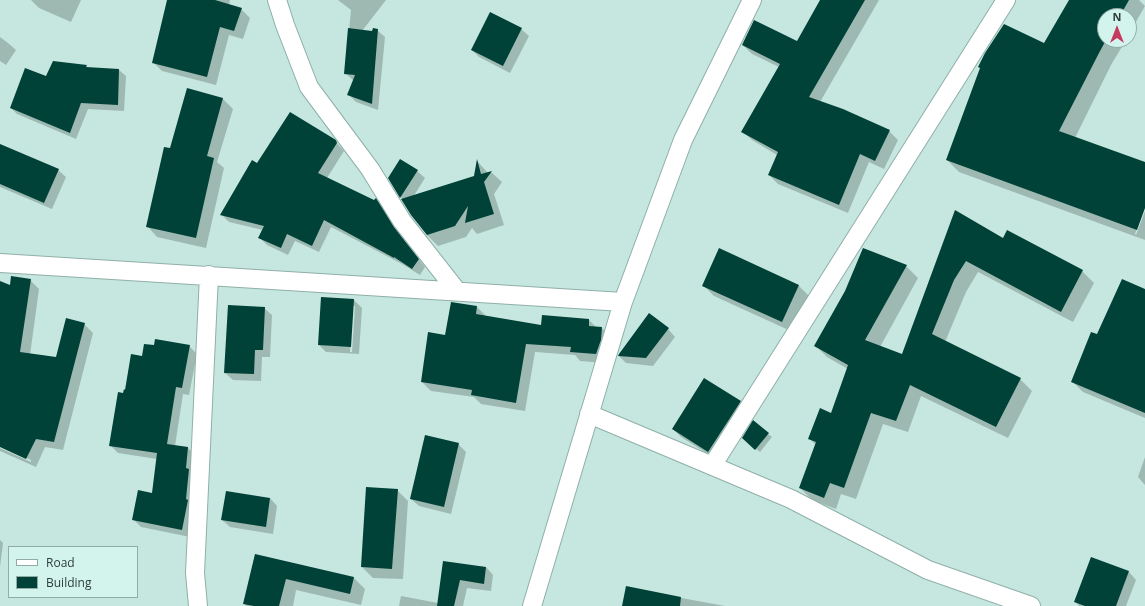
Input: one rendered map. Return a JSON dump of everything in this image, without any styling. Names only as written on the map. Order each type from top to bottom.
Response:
[{"type":"street","points":[[277,0],[309,87],[370,169],[402,221],[457,291]]},
{"type":"street","points":[[532,606],[623,302],[683,140],[752,0]]},
{"type":"street","points":[[712,466],[1006,0]]},
{"type":"street","points":[[0,263],[623,302]]},
{"type":"street","points":[[198,606],[195,573],[209,275]]},
{"type":"street","points":[[589,414],[791,499],[928,570],[1031,606]]},
{"type":"building","points":[[167,0],[215,0],[242,8],[234,31],[220,27],[207,77],[152,63]]},
{"type":"building","points":[[820,0],[865,0],[809,97],[843,109],[890,130],[875,161],[860,154],[839,205],[768,175],[778,152],[741,132],[780,64],[742,45],[754,20],[797,41]]},
{"type":"building","points":[[1069,0],[1129,0],[1124,8],[1097,8],[1097,48],[1102,48],[1059,131],[1145,162],[1145,208],[1137,230],[946,160],[980,68],[978,67],[985,53],[1004,24],[1044,43]]},
{"type":"building","points":[[490,12],[522,28],[503,66],[471,50]]},
{"type":"building","points":[[348,28],[372,31],[373,28],[378,29],[372,104],[347,95],[355,75],[344,74]]},
{"type":"building","points":[[53,61],[87,65],[86,67],[119,69],[118,105],[81,103],[70,133],[10,108],[25,68],[46,76]]},
{"type":"building","points":[[187,88],[223,98],[207,156],[214,158],[196,238],[146,227],[164,147],[170,148]]},
{"type":"building","points":[[290,112],[336,140],[337,143],[318,173],[374,200],[376,198],[394,227],[419,259],[412,269],[394,257],[324,220],[312,246],[287,234],[281,248],[258,238],[264,226],[220,215],[252,160],[257,163]]},
{"type":"building","points":[[0,144],[59,169],[44,203],[0,184]]},
{"type":"building","points":[[400,159],[418,170],[400,198],[388,178]]},
{"type":"building","points":[[477,159],[481,174],[492,171],[484,182],[494,214],[465,223],[468,206],[455,226],[427,235],[411,215],[401,199],[474,176]]},
{"type":"building","points":[[955,210],[1003,238],[1007,230],[1083,270],[1061,312],[966,261],[954,280],[932,334],[1021,378],[996,427],[910,385],[896,421],[871,413],[844,488],[830,483],[824,498],[799,488],[816,442],[808,439],[820,408],[831,413],[848,365],[814,346],[845,291],[863,248],[907,265],[865,340],[902,354]]},
{"type":"building","points":[[719,248],[799,285],[782,322],[702,286]]},
{"type":"building","points":[[11,276],[31,279],[20,352],[56,357],[66,318],[85,323],[54,442],[36,439],[26,459],[0,447],[0,281],[10,285]]},
{"type":"building","points":[[1122,279],[1145,289],[1145,413],[1071,382],[1091,332],[1097,334]]},
{"type":"building","points":[[321,297],[354,299],[351,347],[318,345]]},
{"type":"building","points":[[451,302],[477,306],[476,314],[541,325],[542,315],[589,319],[589,326],[602,327],[601,340],[596,354],[570,352],[571,347],[526,344],[516,403],[471,395],[472,390],[421,382],[428,332],[445,335]]},
{"type":"building","points":[[228,305],[265,307],[263,350],[255,350],[254,374],[224,373]]},
{"type":"building","points":[[649,313],[669,328],[646,358],[618,356],[619,354]]},
{"type":"building","points":[[155,339],[190,345],[182,388],[176,387],[167,444],[188,447],[186,468],[189,469],[186,499],[188,500],[182,530],[132,520],[138,490],[152,493],[157,453],[109,446],[118,392],[123,393],[124,389],[125,390],[131,354],[142,356],[144,344],[154,345]]},
{"type":"building","points":[[704,378],[741,401],[708,452],[672,429]]},
{"type":"building","points":[[753,420],[769,433],[755,450],[742,438]]},
{"type":"building","points":[[425,435],[459,443],[444,507],[410,499]]},
{"type":"building","points":[[366,487],[398,489],[392,569],[361,567]]},
{"type":"building","points":[[226,491],[270,498],[266,527],[221,520]]},
{"type":"building","points":[[255,554],[354,577],[350,594],[286,579],[279,606],[254,606],[243,604]]},
{"type":"building","points":[[1091,557],[1129,571],[1116,606],[1085,606],[1074,602]]},
{"type":"building","points":[[443,561],[486,567],[484,584],[460,580],[454,606],[437,606]]},
{"type":"building","points":[[626,586],[681,597],[680,606],[622,606]]}]
